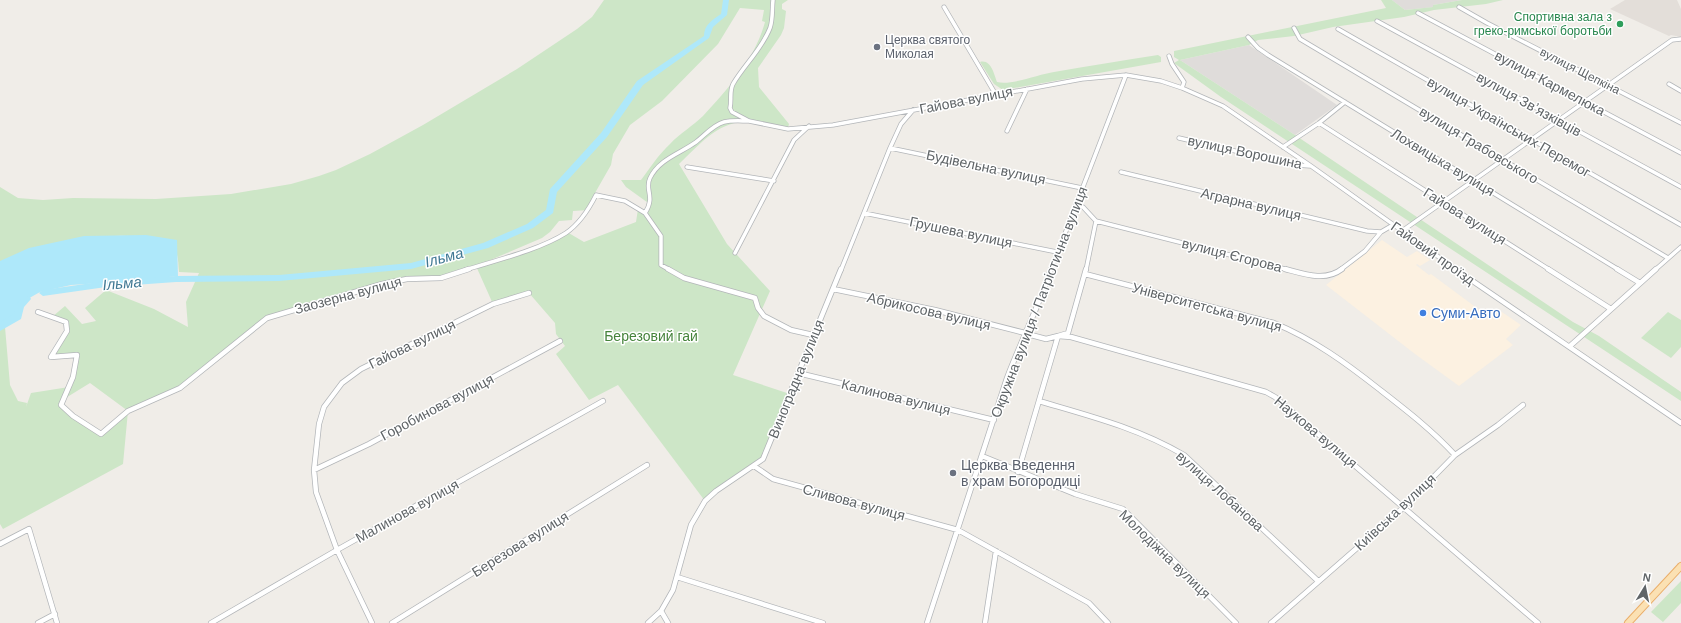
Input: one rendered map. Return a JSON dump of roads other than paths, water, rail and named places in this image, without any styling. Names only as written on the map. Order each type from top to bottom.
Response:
[{"type":"main road","points":[[1628,623],[1681,566]]},
{"type":"street","points":[[749,121],[732,112],[730,108],[732,101],[730,91],[733,84],[743,72],[767,35],[771,26],[773,0]]},
{"type":"street","points":[[944,7],[996,95]]},
{"type":"street","name":"вулиця Щепкіна","points":[[1459,7],[1681,123]]},
{"type":"street","name":"вулиця Кармелюка","points":[[1418,13],[1681,153]]},
{"type":"street","name":"вулиця Звʼязківців","points":[[1377,21],[1681,187]]},
{"type":"street","name":"вулиця Грабовського","points":[[1294,28],[1300,39],[1668,258]]},
{"type":"street","name":"вулиця Українських Перемог","points":[[1338,29],[1681,225]]},
{"type":"street","name":"Лохвицька вулиця","points":[[1248,37],[1268,55],[1640,283]]},
{"type":"street","points":[[1402,231],[1672,40],[1681,39]]},
{"type":"street","points":[[1169,56],[1172,64],[1184,82],[1182,88]]},
{"type":"street","name":"Гайова вулиця","points":[[749,121],[788,129],[833,125],[1066,81],[1126,75],[1161,81],[1182,88]]},
{"type":"street","name":"Окружна вулиця / Патріотична вулиця","points":[[928,623],[1007,378],[1043,294],[1057,252],[1126,75]]},
{"type":"street","points":[[1669,84],[1681,91]]},
{"type":"street","name":"Гайовий проїзд","points":[[1182,88],[1223,106],[1311,166],[1496,298],[1570,346],[1681,423]]},
{"type":"street","points":[[1007,131],[1027,89]]},
{"type":"street","points":[[1283,147],[1319,123],[1346,102]]},
{"type":"street","name":"Виноградна вулиця","points":[[648,623],[661,612],[673,590],[691,525],[705,501],[762,459],[890,148],[902,124],[913,110]]},
{"type":"street","points":[[749,121],[724,122],[659,166],[651,176],[648,184],[651,205],[645,213],[661,236],[661,265],[684,278],[755,298],[758,308],[764,316],[791,330],[813,335]]},
{"type":"street","name":"Гайова вулиця","points":[[1319,123],[1611,309]]},
{"type":"street","points":[[735,253],[774,181],[794,140],[809,126]]},
{"type":"street","name":"вулиця Ворошина","points":[[1179,138],[1296,165],[1311,166]]},
{"type":"street","name":"Будівельна вулиця","points":[[890,148],[1082,188]]},
{"type":"street","points":[[687,167],[774,181]]},
{"type":"street","name":"Аграрна вулиця","points":[[1121,172],[1367,231],[1381,232]]},
{"type":"street","name":"Заозерна вулиця","points":[[38,312],[66,322],[68,331],[51,357],[78,355],[73,377],[62,405],[73,416],[101,434],[128,411],[180,388],[267,318],[382,284],[407,279],[441,278],[547,243],[567,232],[588,210],[596,195],[625,201],[645,213]]},
{"type":"street","name":"вулиця Єгорова","points":[[1076,204],[1083,207],[1096,220],[1309,275],[1323,276],[1335,274],[1365,251],[1381,232],[1393,225]]},
{"type":"street","name":"Грушева вулиця","points":[[864,213],[1057,252]]},
{"type":"street","points":[[1018,472],[1058,336],[1068,333],[1085,274],[1096,220]]},
{"type":"street","points":[[1570,346],[1681,247]]},
{"type":"street","name":"Університетська вулиця","points":[[1085,274],[1267,321],[1296,330],[1337,356],[1385,393],[1428,428],[1455,455]]},
{"type":"street","name":"Абрикосова вулиця","points":[[833,289],[935,310],[1025,334]]},
{"type":"street","name":"Гайова вулиця","points":[[314,470],[319,424],[324,407],[342,383],[361,369],[493,304],[529,293]]},
{"type":"street","name":"Наукова вулиця","points":[[1032,335],[1046,339],[1058,336],[1071,337],[1266,392],[1284,403],[1538,623]]},
{"type":"street","name":"Горобинова вулиця","points":[[314,470],[369,444],[560,341]]},
{"type":"street","name":"Калинова вулиця","points":[[798,373],[994,420]]},
{"type":"street","name":"Малинова вулиця","points":[[211,623],[337,550],[603,401]]},
{"type":"street","name":"вулиця Лобанова","points":[[1039,401],[1117,424],[1160,441],[1184,456],[1318,582]]},
{"type":"street","name":"Київська вулиця","points":[[1271,623],[1404,506],[1455,455],[1498,425],[1523,405]]},
{"type":"street","name":"Молодіжна вулиця","points":[[982,456],[1075,494],[1123,509],[1236,623]]},
{"type":"street","name":"Березова вулиця","points":[[392,623],[647,465]]},
{"type":"street","name":"Сливова вулиця","points":[[754,466],[773,479],[958,530],[1089,603],[1108,623]]},
{"type":"street","points":[[314,470],[316,492],[337,550],[372,623]]},
{"type":"street","points":[[0,544],[29,529],[57,623]]},
{"type":"street","points":[[985,623],[996,551]]},
{"type":"street","points":[[677,577],[822,623]]},
{"type":"street","points":[[661,612],[668,623]]},
{"type":"street","points":[[38,623],[55,614]]},
{"type":"water","points":[[146,235],[177,240],[178,276],[71,285],[40,292],[17,305],[21,311],[0,326],[0,261],[29,248],[84,236]]},
{"type":"waterway","name":"Ільма","points":[[43,293],[106,284],[176,279],[279,278],[411,266],[485,246],[530,226],[550,211],[553,191],[604,135],[640,83],[707,37],[710,26],[724,15],[726,0]]},
{"type":"waterway","name":"Ільма","points":[[0,327],[18,316],[20,306],[27,299]]},
{"type":"place","name":"Спортивна зала з греко-римської боротьби","points":[[1620,24]]},
{"type":"place","name":"Церква святого Миколая","points":[[877,47]]},
{"type":"place","name":"Суми-Авто","points":[[1423,313]]},
{"type":"place","name":"Церква Введення в храм Богородиці","points":[[953,473]]},
{"type":"park label","name":"Березовий гай","points":[[651,336]]}]
